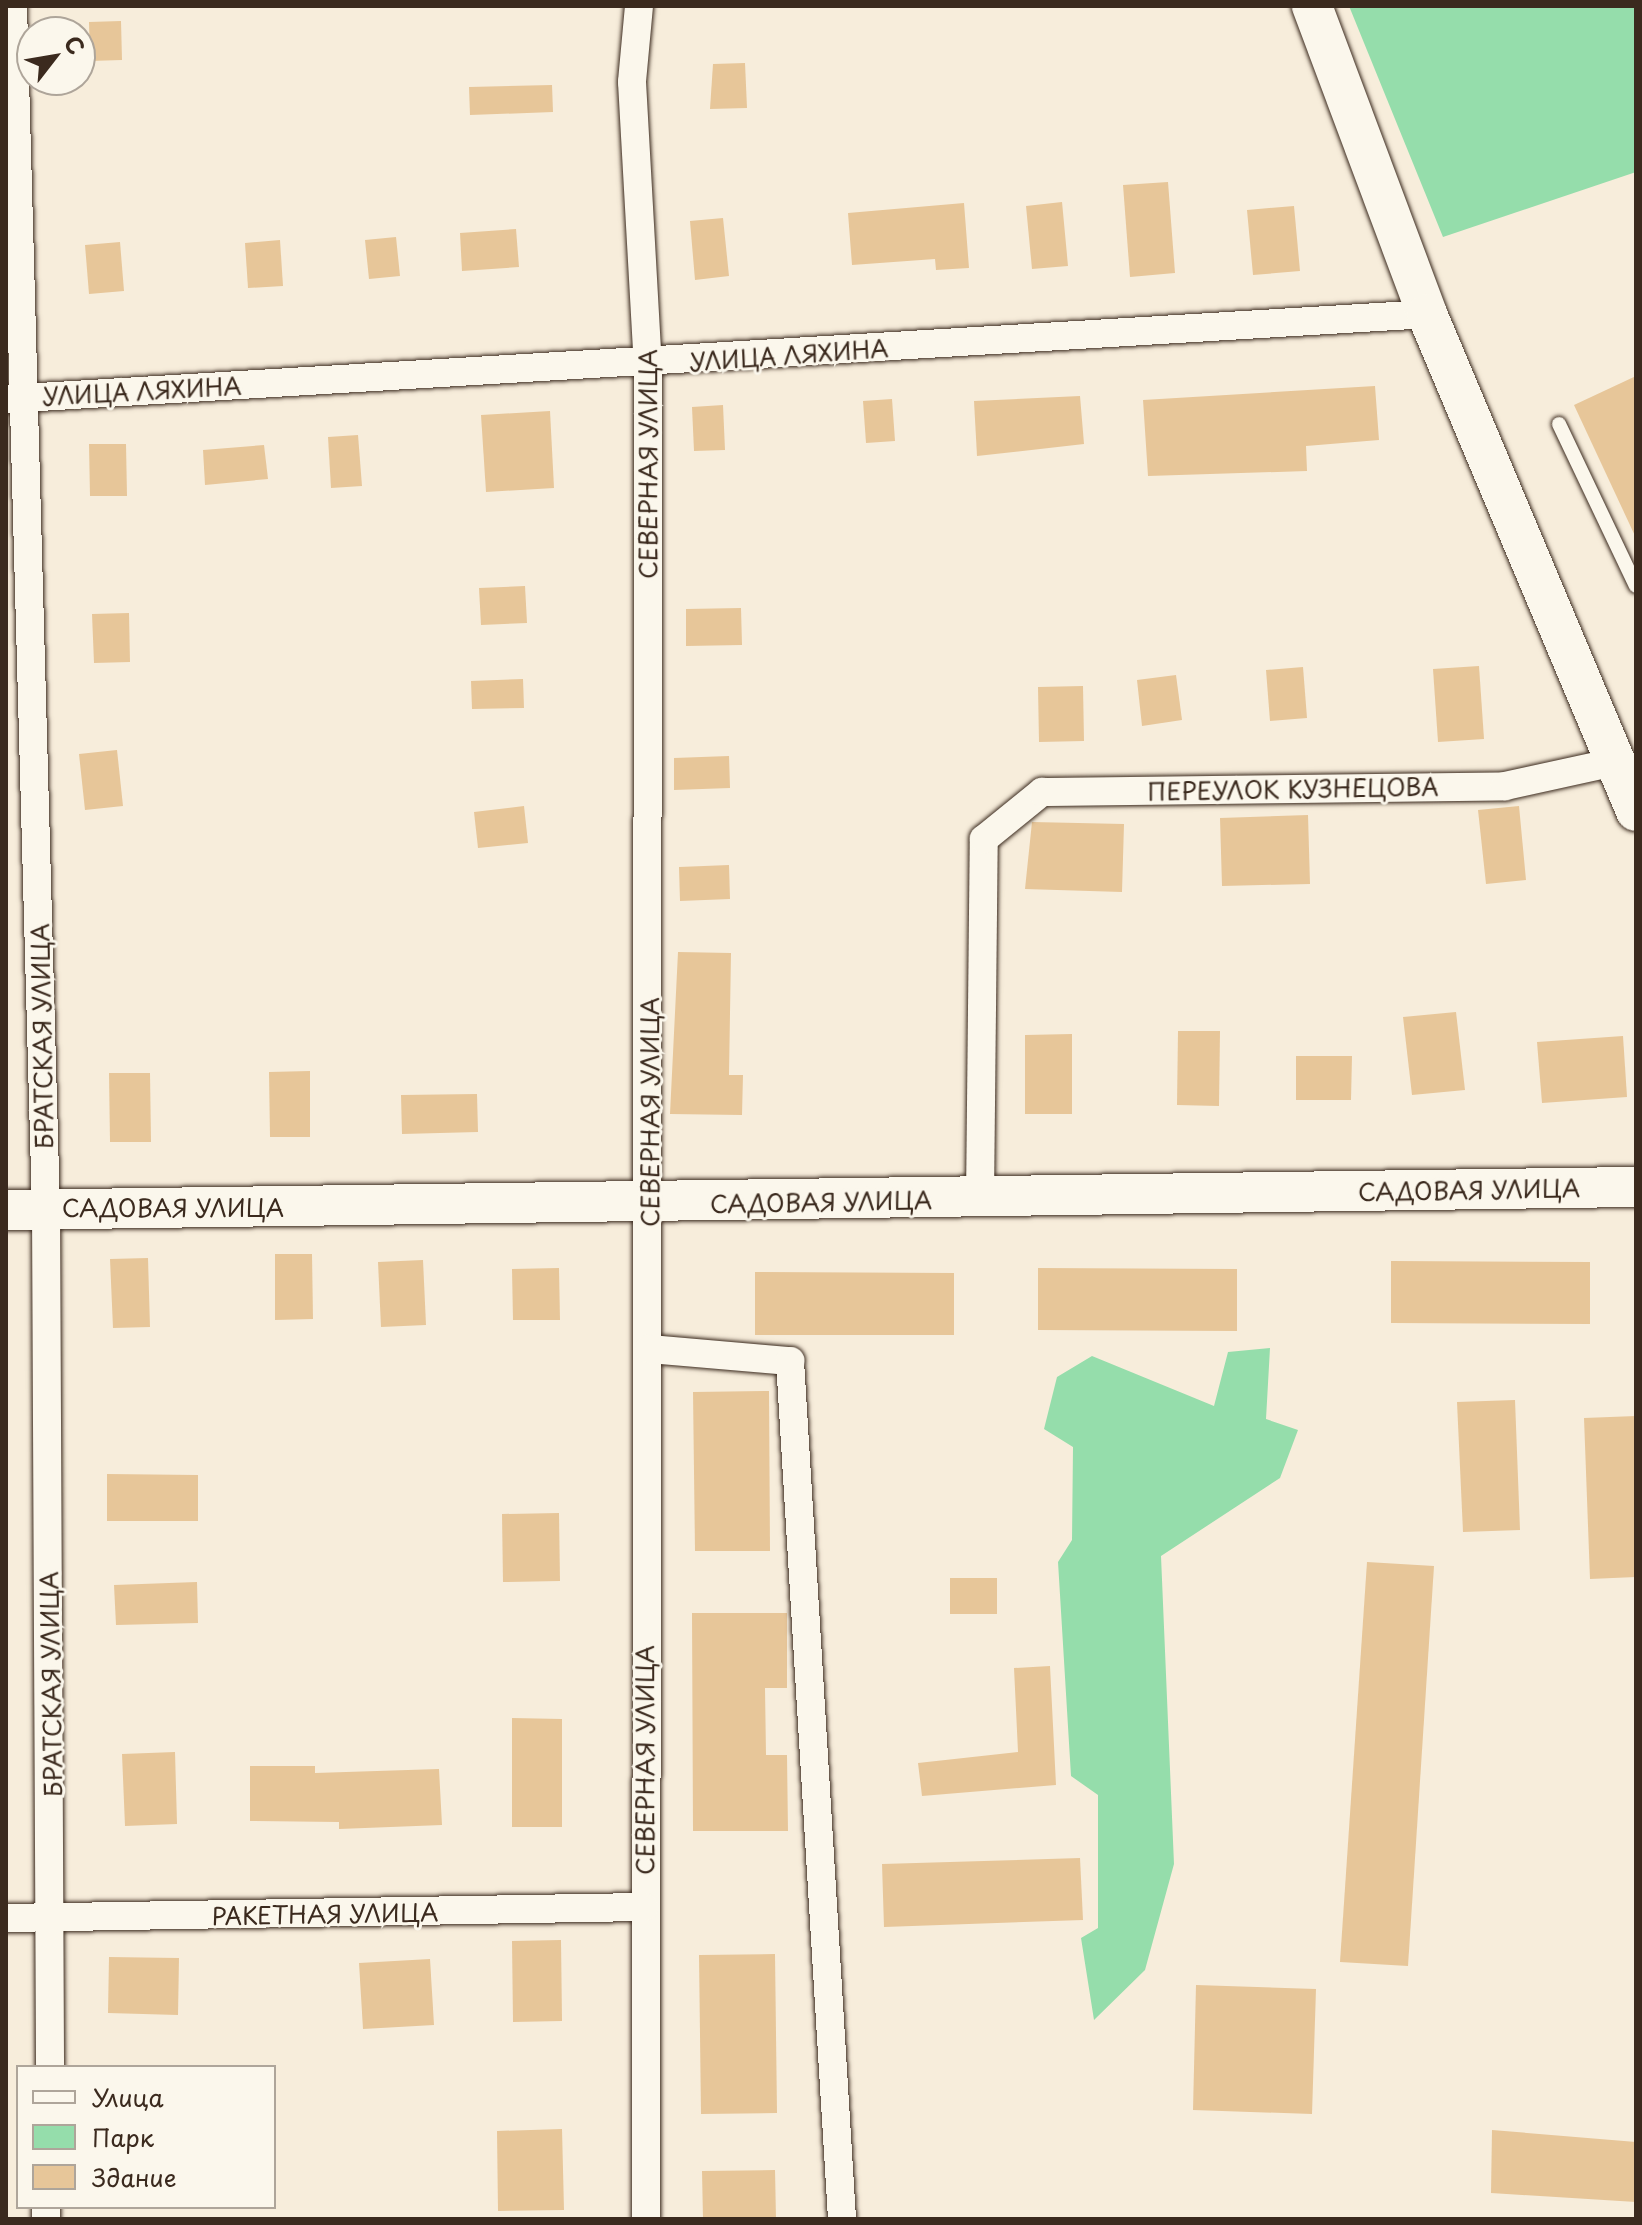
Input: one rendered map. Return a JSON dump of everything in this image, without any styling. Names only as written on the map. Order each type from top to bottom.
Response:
[{"type":"street","name":"БРАТСКАЯ УЛИЦА","points":[[13,6],[17,398],[46,1209],[53,1919],[50,2065]]},
{"type":"street","name":"СЕВЕРНАЯ УЛИЦА","points":[[639,6],[632,82],[648,364],[650,1205],[644,1907],[646,2219]]},
{"type":"street","points":[[1312,6],[1427,314],[1636,811]]},
{"type":"street","name":"УЛИЦА ЛЯХИНА","points":[[17,398],[648,364],[1427,314]]},
{"type":"street","name":"ПЕРЕУЛОК КУЗНЕЦОВА","points":[[980,1199],[984,839],[1042,792],[1505,786],[1615,762]]},
{"type":"street","name":"САДОВАЯ УЛИЦА","points":[[6,1210],[650,1205],[1636,1187]]},
{"type":"street","points":[[649,1349],[790,1361],[842,2219]]},
{"type":"street","name":"РАКЕТНАЯ УЛИЦА","points":[[6,1918],[644,1907]]},
{"type":"lane","points":[[1559,424],[1636,586]]},
{"type":"green space","points":[[1349,6],[1636,6],[1636,172],[1443,237]]},
{"type":"green space","points":[[1270,1348],[1266,1419],[1298,1430],[1280,1478],[1161,1556],[1174,1864],[1145,1970],[1094,2020],[1081,1938],[1098,1928],[1098,1795],[1071,1776],[1058,1562],[1072,1540],[1073,1447],[1044,1429],[1057,1377],[1092,1356],[1214,1406],[1228,1352]]},
{"type":"building","points":[[121,21],[122,60],[96,61],[96,22]]},
{"type":"building","points":[[745,63],[747,108],[710,109],[713,64]]},
{"type":"building","points":[[552,85],[553,112],[470,115],[469,87]]},
{"type":"building","points":[[1168,182],[1175,273],[1130,277],[1123,185]]},
{"type":"building","points":[[1062,202],[1068,266],[1032,269],[1026,206]]},
{"type":"building","points":[[964,203],[969,268],[936,270],[935,259],[852,265],[848,213]]},
{"type":"building","points":[[1294,206],[1300,271],[1253,275],[1247,210]]},
{"type":"building","points":[[723,218],[729,276],[695,280],[690,221]]},
{"type":"building","points":[[516,229],[519,267],[462,271],[460,233]]},
{"type":"building","points":[[396,237],[400,276],[369,279],[365,240]]},
{"type":"building","points":[[280,240],[283,286],[248,288],[245,243]]},
{"type":"building","points":[[120,242],[124,291],[89,294],[85,245]]},
{"type":"building","points":[[1636,376],[1636,538],[1574,405]]},
{"type":"building","points":[[1375,386],[1379,440],[1306,446],[1307,471],[1148,476],[1143,400]]},
{"type":"building","points":[[1080,396],[1084,444],[977,456],[974,401]]},
{"type":"building","points":[[892,399],[895,441],[866,443],[863,401]]},
{"type":"building","points":[[723,405],[725,450],[694,451],[692,407]]},
{"type":"building","points":[[550,411],[554,488],[486,492],[481,415]]},
{"type":"building","points":[[358,435],[362,486],[331,488],[328,437]]},
{"type":"building","points":[[89,444],[126,444],[127,496],[90,496]]},
{"type":"building","points":[[264,445],[268,479],[205,485],[203,450]]},
{"type":"building","points":[[525,586],[527,623],[481,625],[479,588]]},
{"type":"building","points":[[741,608],[742,645],[686,646],[686,609]]},
{"type":"building","points":[[129,613],[130,662],[94,663],[92,614]]},
{"type":"building","points":[[1479,666],[1484,739],[1438,742],[1433,669]]},
{"type":"building","points":[[1303,667],[1307,718],[1270,721],[1266,670]]},
{"type":"building","points":[[1176,675],[1182,720],[1142,726],[1137,680]]},
{"type":"building","points":[[523,679],[524,708],[472,709],[471,681]]},
{"type":"building","points":[[1083,686],[1084,741],[1039,742],[1038,687]]},
{"type":"building","points":[[117,750],[123,806],[85,810],[79,754]]},
{"type":"building","points":[[729,756],[730,788],[674,790],[674,758]]},
{"type":"building","points":[[524,806],[528,843],[478,848],[474,812]]},
{"type":"building","points":[[1519,806],[1526,880],[1486,884],[1478,810]]},
{"type":"building","points":[[1308,815],[1310,884],[1222,886],[1220,818]]},
{"type":"building","points":[[1032,822],[1124,824],[1122,892],[1025,889]]},
{"type":"building","points":[[729,865],[730,899],[680,901],[679,867]]},
{"type":"building","points":[[678,952],[731,953],[729,1075],[743,1075],[742,1115],[670,1114]]},
{"type":"building","points":[[1456,1012],[1465,1090],[1412,1095],[1403,1017]]},
{"type":"building","points":[[1178,1031],[1220,1031],[1219,1106],[1177,1105]]},
{"type":"building","points":[[1072,1034],[1072,1114],[1025,1114],[1025,1035]]},
{"type":"building","points":[[1623,1036],[1627,1097],[1542,1103],[1537,1042]]},
{"type":"building","points":[[1296,1056],[1352,1056],[1351,1100],[1296,1100]]},
{"type":"building","points":[[310,1071],[310,1137],[270,1137],[269,1072]]},
{"type":"building","points":[[109,1073],[150,1073],[151,1142],[110,1142]]},
{"type":"building","points":[[477,1094],[478,1132],[402,1134],[401,1095]]},
{"type":"building","points":[[275,1254],[312,1254],[313,1319],[275,1320]]},
{"type":"building","points":[[148,1258],[150,1327],[113,1328],[110,1259]]},
{"type":"building","points":[[423,1260],[426,1325],[381,1327],[378,1262]]},
{"type":"building","points":[[1391,1261],[1590,1262],[1590,1324],[1391,1323]]},
{"type":"building","points":[[559,1268],[560,1320],[513,1320],[512,1269]]},
{"type":"building","points":[[1038,1268],[1237,1269],[1237,1331],[1038,1330]]},
{"type":"building","points":[[755,1272],[954,1273],[954,1335],[755,1335]]},
{"type":"building","points":[[769,1391],[770,1551],[695,1551],[693,1392]]},
{"type":"building","points":[[1515,1400],[1520,1530],[1463,1532],[1457,1402]]},
{"type":"building","points":[[1636,1416],[1636,1577],[1590,1579],[1584,1418]]},
{"type":"building","points":[[107,1474],[198,1475],[198,1521],[107,1521]]},
{"type":"building","points":[[559,1513],[560,1581],[503,1582],[502,1514]]},
{"type":"building","points":[[1367,1562],[1434,1566],[1408,1966],[1340,1962]]},
{"type":"building","points":[[950,1578],[997,1578],[997,1614],[950,1614]]},
{"type":"building","points":[[197,1582],[198,1623],[116,1625],[114,1585]]},
{"type":"building","points":[[692,1613],[787,1613],[787,1688],[765,1688],[766,1755],[787,1755],[788,1831],[693,1831]]},
{"type":"building","points":[[1050,1666],[1056,1785],[922,1796],[918,1763],[1018,1752],[1014,1668]]},
{"type":"building","points":[[512,1718],[562,1719],[562,1827],[512,1827]]},
{"type":"building","points":[[175,1752],[177,1824],[125,1826],[122,1754]]},
{"type":"building","points":[[250,1766],[315,1766],[315,1773],[439,1769],[442,1825],[339,1829],[339,1822],[250,1821]]},
{"type":"building","points":[[1080,1858],[1083,1920],[884,1927],[882,1864]]},
{"type":"building","points":[[561,1940],[562,2021],[513,2022],[512,1941]]},
{"type":"building","points":[[775,1954],[777,2113],[701,2114],[699,1955]]},
{"type":"building","points":[[109,1957],[179,1958],[178,2015],[108,2013]]},
{"type":"building","points":[[430,1959],[434,2025],[363,2029],[359,1963]]},
{"type":"building","points":[[1196,1985],[1316,1989],[1312,2114],[1193,2110]]},
{"type":"building","points":[[562,2129],[564,2210],[498,2211],[497,2131]]},
{"type":"building","points":[[1492,2130],[1636,2142],[1636,2202],[1491,2193]]},
{"type":"building","points":[[775,2170],[776,2219],[703,2219],[702,2171]]}]
